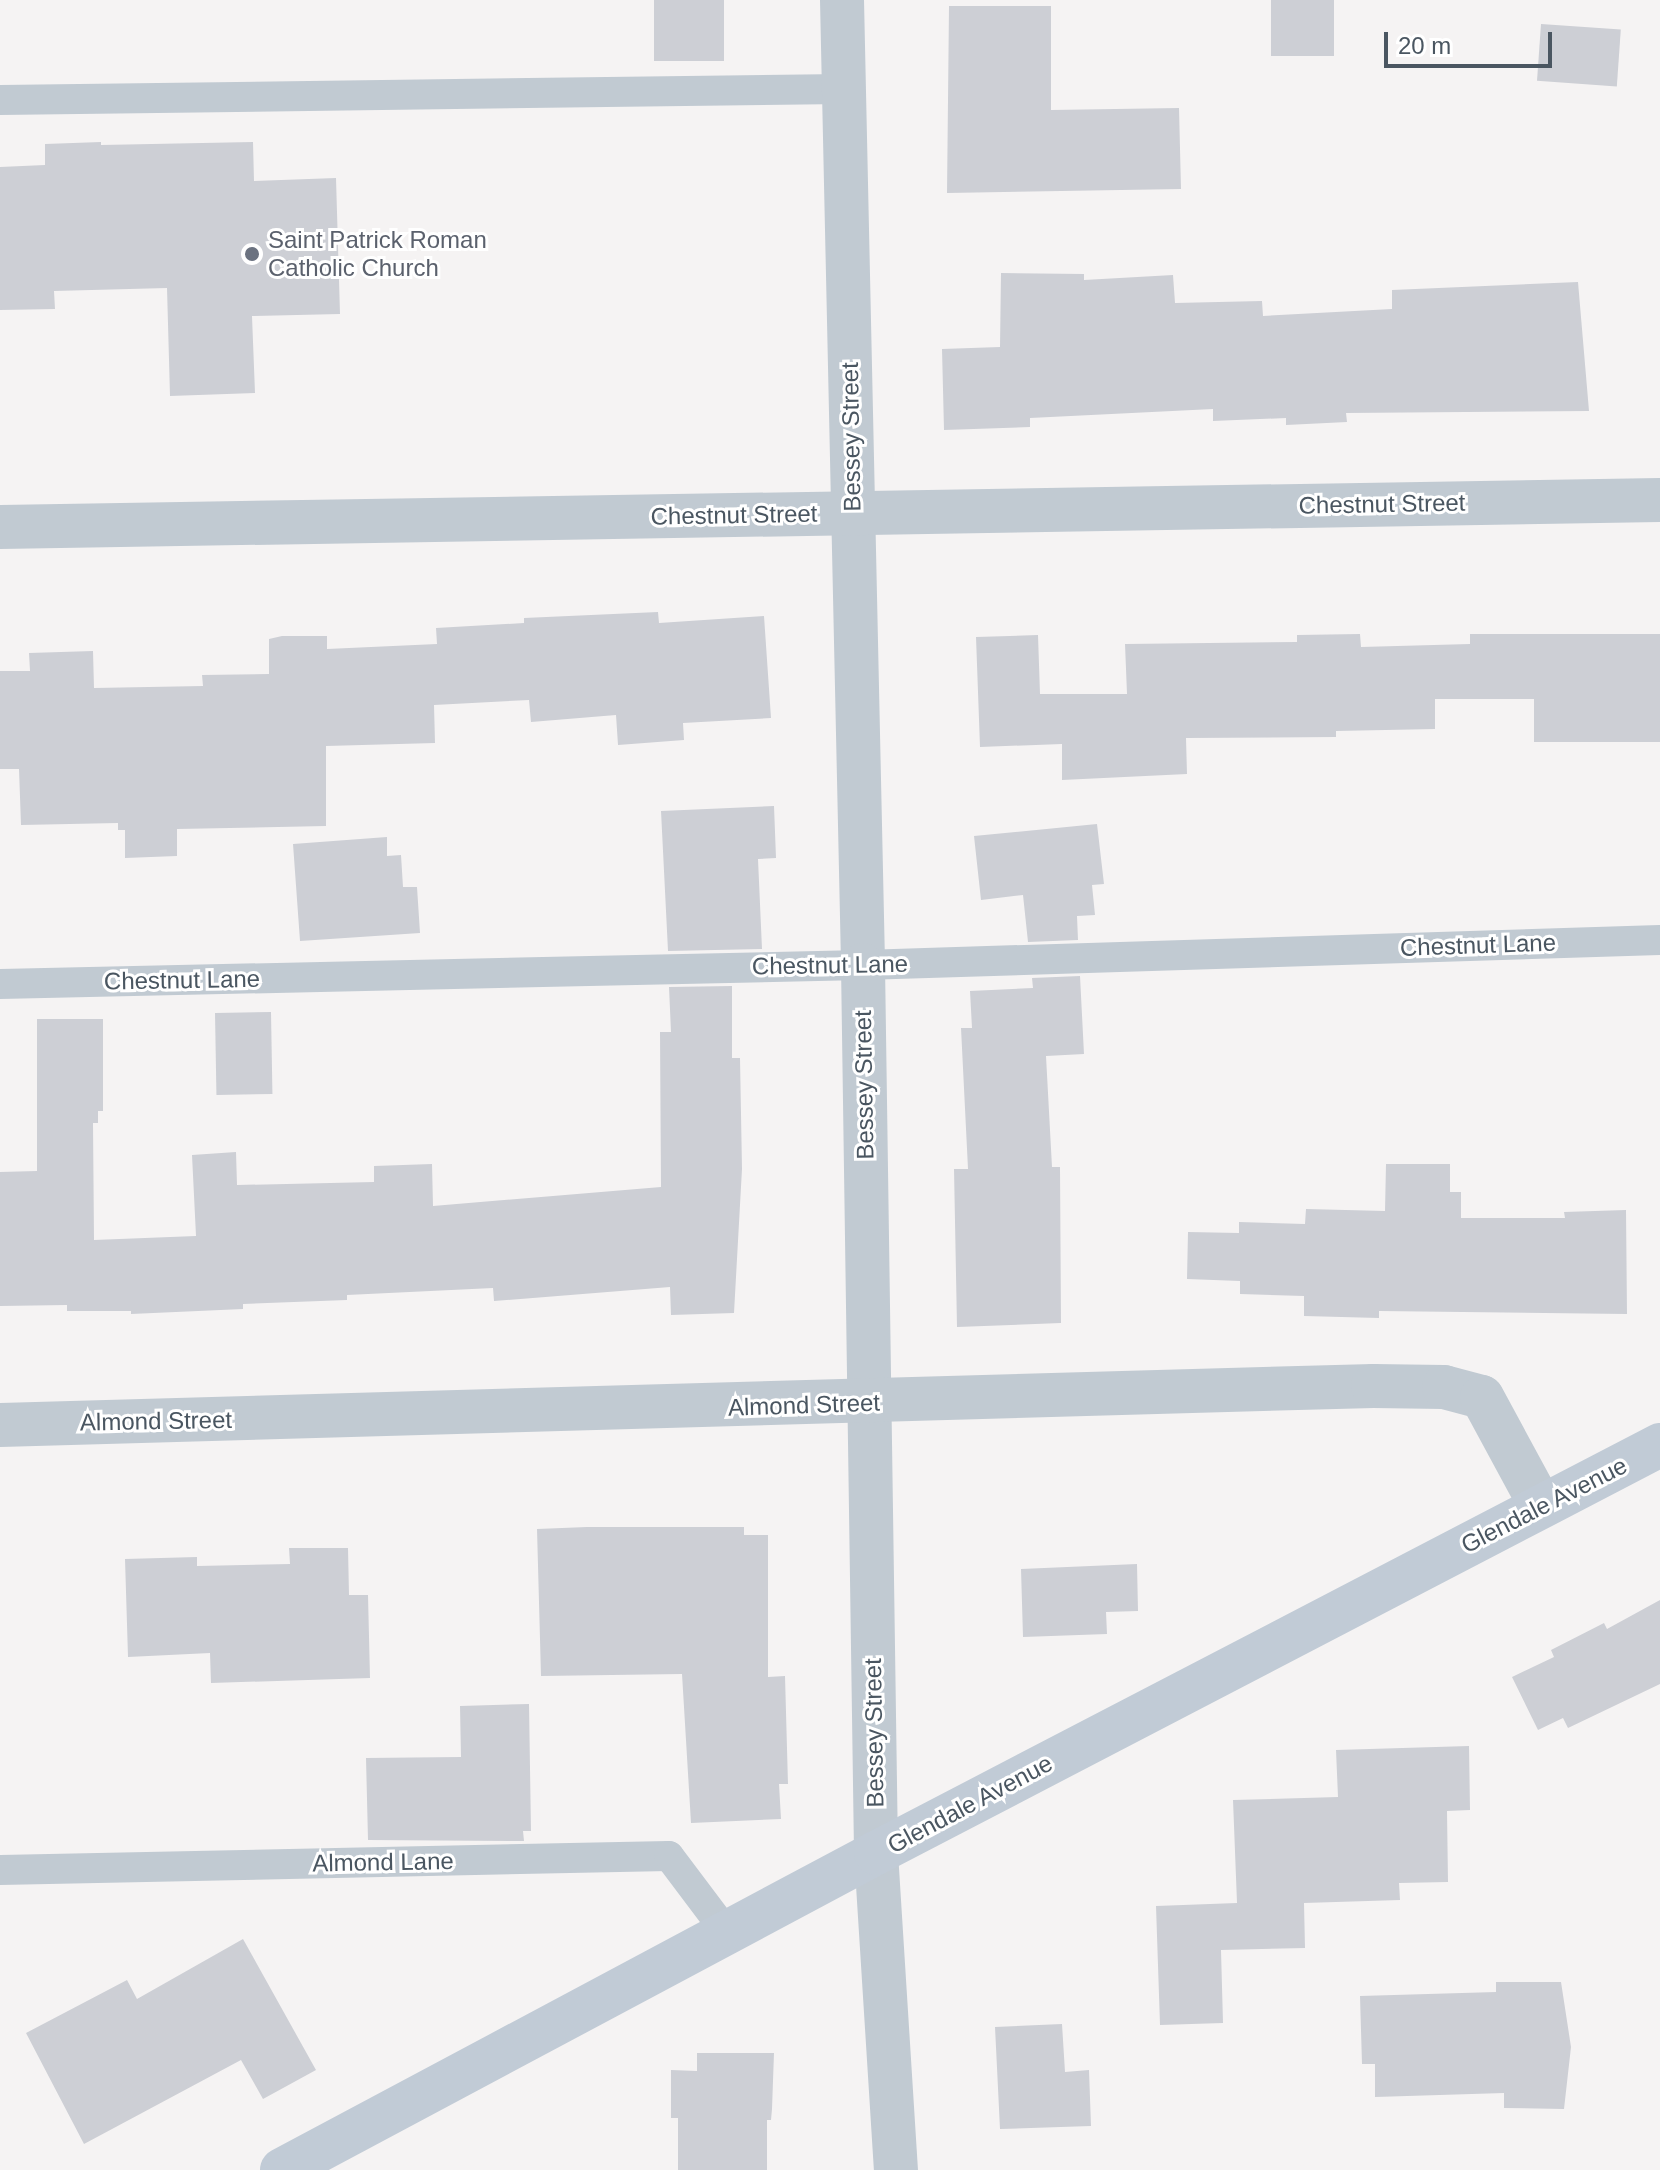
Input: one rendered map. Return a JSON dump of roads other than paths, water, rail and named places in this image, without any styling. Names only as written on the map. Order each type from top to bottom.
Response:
[{"type":"main road","name":"Glendale Avenue","points":[[282,2170],[876,1853],[1660,1445]]},
{"type":"street","name":"Bessey Street","points":[[842,0],[863,965],[867,1403],[876,1853],[896,2170]]},
{"type":"street","name":"Chestnut Street","points":[[0,527],[1660,500]]},
{"type":"street","name":"Almond Street","points":[[0,1425],[867,1403],[1373,1386],[1444,1387],[1482,1397],[1541,1506]]},
{"type":"lane","points":[[0,100],[844,89]]},
{"type":"lane","name":"Chestnut Lane","points":[[0,984],[863,965],[1660,940]]},
{"type":"lane","name":"Almond Lane","points":[[0,1870],[669,1856],[727,1933]]},
{"type":"place","name":"Saint Patrick Roman Catholic Church","points":[[252,254]]}]
